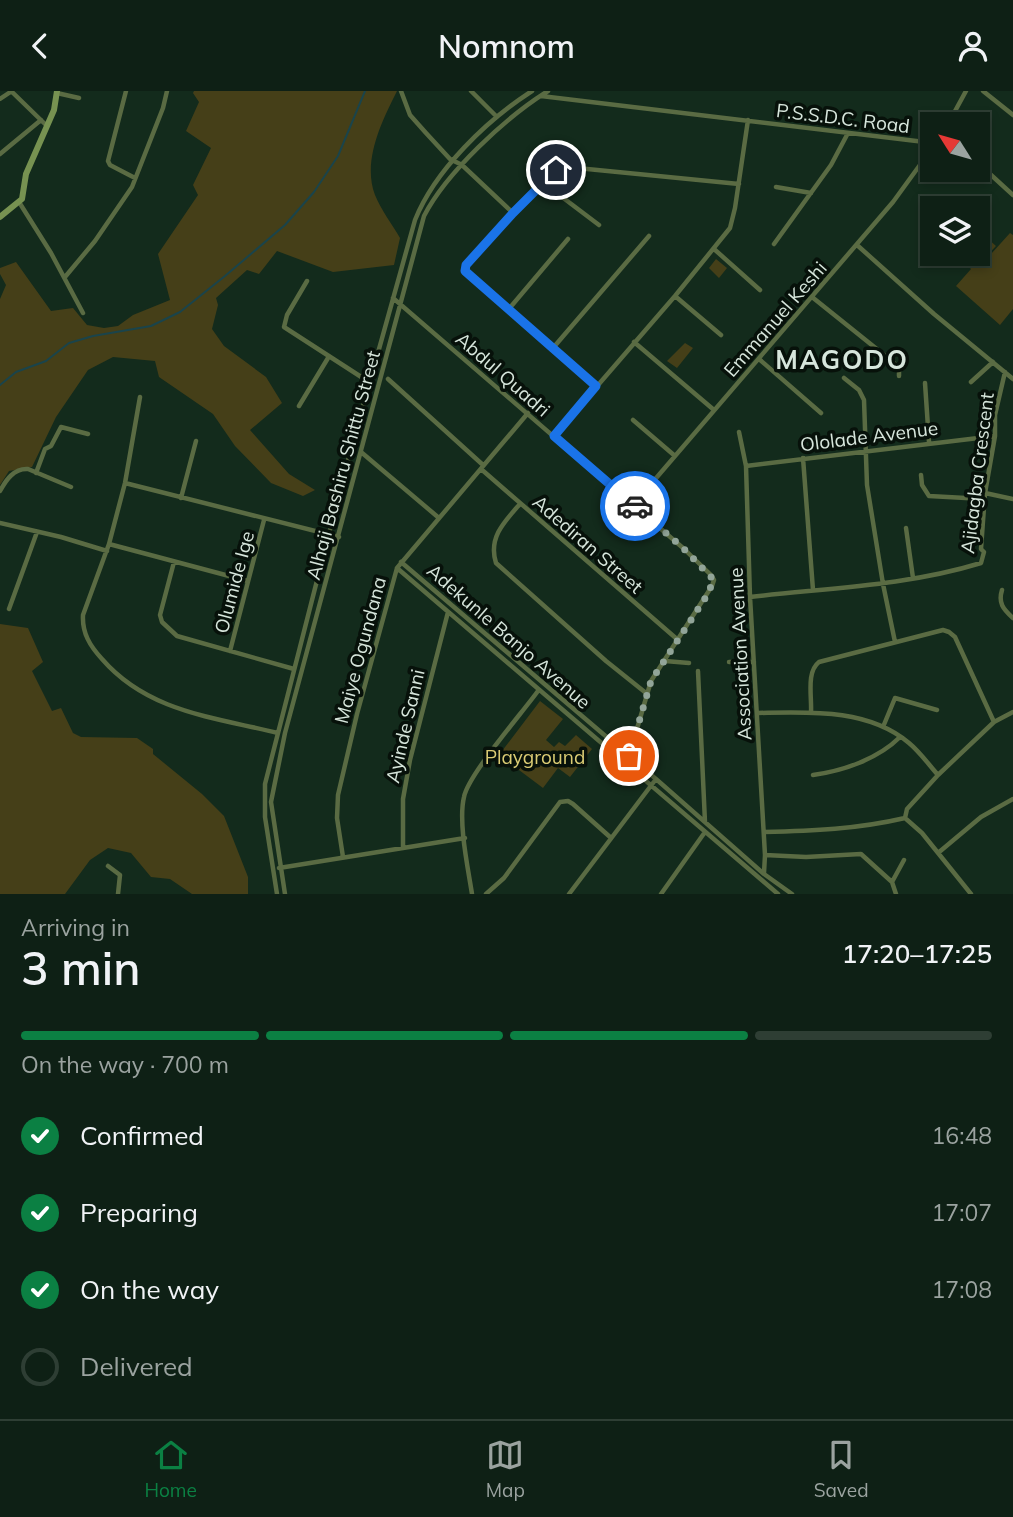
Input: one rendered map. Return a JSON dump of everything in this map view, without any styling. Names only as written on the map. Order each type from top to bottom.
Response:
[{"type":"street","points":[[0,99],[11,91],[43,123]]},
{"type":"street","points":[[125,91],[108,161],[110,165],[135,178]]},
{"type":"street","points":[[65,277],[111,219],[132,187],[167,91]]},
{"type":"street","points":[[401,91],[410,115],[453,160],[462,165],[513,213]]},
{"type":"street","points":[[471,91],[497,117]]},
{"type":"street","name":"Alhaji Bashiru Shittu Street","points":[[277,894],[264,797],[294,669],[369,382],[421,205],[453,160],[497,117],[536,93],[548,91]]},
{"type":"street","points":[[955,112],[967,91]]},
{"type":"street","points":[[982,91],[1013,115]]},
{"type":"street","points":[[0,154],[43,123],[54,110],[57,92],[79,98]]},
{"type":"street","name":"Alhaji Bashiru Shittu Street","points":[[285,894],[271,794],[424,216],[462,165],[536,93]]},
{"type":"street","name":"P.S.S.D.C. Road","points":[[536,93],[920,143]]},
{"type":"street","points":[[554,436],[730,228],[748,120]]},
{"type":"street","points":[[0,217],[19,202],[23,194],[26,174],[43,123]]},
{"type":"street","points":[[774,244],[831,165],[848,133]]},
{"type":"street","name":"Emmanuel Keshi","points":[[633,505],[857,245],[893,202],[920,164]]},
{"type":"street","points":[[596,386],[466,274],[464,268],[551,173],[567,167],[739,184]]},
{"type":"street","points":[[551,173],[562,197],[599,225]]},
{"type":"street","points":[[990,174],[1013,195]]},
{"type":"street","points":[[776,187],[811,193]]},
{"type":"street","points":[[19,202],[65,277],[82,313]]},
{"type":"street","points":[[553,348],[649,236]]},
{"type":"street","points":[[508,310],[568,239]]},
{"type":"street","points":[[857,245],[934,314],[1013,379]]},
{"type":"street","points":[[714,249],[760,290]]},
{"type":"street","points":[[307,281],[287,315],[284,327],[328,358],[369,382]]},
{"type":"street","points":[[675,296],[721,335]]},
{"type":"street","points":[[812,297],[893,362],[899,368],[899,376]]},
{"type":"street","name":"Abdul Quadri","points":[[393,298],[711,575],[714,580],[712,586],[678,639]]},
{"type":"street","points":[[634,342],[714,410]]},
{"type":"street","points":[[299,406],[328,358]]},
{"type":"street","points":[[759,359],[821,413]]},
{"type":"street","points":[[971,382],[993,362]]},
{"type":"street","name":"Ajidagba Crescent","points":[[913,579],[981,563],[983,559],[984,552],[981,549],[984,496],[995,436],[995,415],[1005,372]]},
{"type":"street","points":[[844,378],[859,390],[864,400],[867,485],[895,642]]},
{"type":"street","name":"Adediran Street","points":[[388,379],[520,504],[678,639]]},
{"type":"street","points":[[925,383],[929,442]]},
{"type":"street","points":[[140,397],[125,483],[107,551],[87,600],[82,626],[95,652],[108,667],[138,691],[167,706],[278,733]]},
{"type":"street","name":"Maiye Ogundana","points":[[343,857],[337,818],[338,795],[397,568],[528,414]]},
{"type":"street","points":[[633,420],[675,456]]},
{"type":"street","points":[[36,473],[45,449],[51,446],[61,427],[88,434]]},
{"type":"street","name":"Association Avenue","points":[[739,432],[746,466],[764,874]]},
{"type":"street","name":"Ololade Avenue","points":[[746,466],[995,436]]},
{"type":"street","points":[[181,498],[195,441]]},
{"type":"street","points":[[361,452],[439,518]]},
{"type":"street","points":[[803,458],[813,590]]},
{"type":"street","points":[[0,491],[9,478],[21,469],[71,487]]},
{"type":"street","points":[[921,475],[922,485],[929,496],[1013,499]]},
{"type":"street","points":[[125,483],[339,537]]},
{"type":"street","points":[[520,504],[498,532],[493,543],[496,563],[646,693]]},
{"type":"street","name":"Olumide Ige","points":[[230,651],[264,520]]},
{"type":"street","points":[[0,523],[107,551]]},
{"type":"street","points":[[750,597],[913,579],[906,528]]},
{"type":"street","points":[[9,609],[37,531]]},
{"type":"street","points":[[109,544],[248,581]]},
{"type":"street","points":[[174,562],[161,608],[162,622],[177,636],[294,669]]},
{"type":"street","name":"Adekunle Banjo Avenue","points":[[401,562],[764,874],[792,894]]},
{"type":"street","name":"Adekunle Banjo Avenue","points":[[397,568],[778,894]]},
{"type":"street","points":[[1002,590],[1002,606],[1013,618]]},
{"type":"street","name":"Ayinde Sanni","points":[[403,848],[402,799],[448,612]]},
{"type":"street","points":[[811,712],[812,672],[815,665],[895,642],[936,632],[949,632],[958,644],[994,722]]},
{"type":"street","points":[[629,756],[646,693],[678,639]]},
{"type":"street","points":[[664,661],[689,663]]},
{"type":"street","points":[[729,662],[754,661]]},
{"type":"street","points":[[698,671],[705,823]]},
{"type":"street","points":[[472,894],[463,798],[468,786],[538,691]]},
{"type":"street","points":[[883,727],[895,698],[937,711]]},
{"type":"street","points":[[758,713],[811,712],[842,715],[883,727],[909,743],[938,775]]},
{"type":"street","points":[[905,818],[906,809],[938,775],[994,722],[1013,712]]},
{"type":"street","points":[[813,775],[844,769],[864,760],[900,737]]},
{"type":"street","points":[[569,894],[656,779]]},
{"type":"street","points":[[938,853],[981,817],[1013,799]]},
{"type":"street","points":[[486,894],[504,878],[560,802],[568,801],[573,804],[610,837]]},
{"type":"street","points":[[764,832],[832,830],[905,818]]},
{"type":"street","points":[[905,818],[918,828],[971,894]]},
{"type":"street","points":[[660,894],[710,828]]},
{"type":"street","points":[[273,869],[465,838]]},
{"type":"street","points":[[765,855],[806,857],[861,854],[892,882],[896,894]]},
{"type":"street","points":[[892,882],[904,860]]},
{"type":"street","points":[[108,866],[120,875],[118,894]]},
{"type":"green space","points":[[194,91],[397,91],[376,142],[371,169],[375,195],[400,238],[394,265],[333,272],[277,251],[259,274],[247,270],[216,298],[218,305],[212,329],[224,346],[266,377],[282,403],[250,430],[289,474],[315,490],[303,496],[271,483],[235,446],[213,414],[159,377],[155,361],[113,357],[88,370],[56,417],[32,467],[9,471],[0,485],[0,299],[6,285],[0,268],[16,262],[51,311],[73,308],[87,325],[104,328],[118,326],[133,315],[170,300],[158,254],[198,195],[193,185],[211,148],[186,131],[199,102]]},
{"type":"green space","points":[[1010,233],[1013,235],[1013,309],[1000,325],[956,286],[971,269],[968,266],[990,266],[990,255]]},
{"type":"green space","points":[[990,241],[996,246],[990,252]]},
{"type":"green space","points":[[716,259],[727,268],[719,278],[709,268]]},
{"type":"green space","points":[[685,343],[693,348],[677,368],[667,361]]},
{"type":"green space","points":[[0,624],[28,628],[43,662],[32,671],[52,711],[61,708],[73,733],[81,737],[137,738],[153,749],[153,754],[202,794],[224,816],[248,877],[248,894],[192,894],[170,879],[151,877],[131,853],[108,848],[90,860],[65,894],[0,894]]},
{"type":"green space","name":"Playground","points":[[540,701],[563,719],[546,740],[554,747],[559,742],[565,746],[576,735],[592,749],[570,777],[558,768],[543,788],[499,755]]},
{"type":"waterway","points":[[0,385],[16,372],[46,361],[69,343],[151,326],[180,312],[225,276],[285,225],[314,192],[338,156],[365,91]]},
{"type":"way so far","points":[[629,756],[651,681],[706,597],[714,580],[683,548],[635,506]]},
{"type":"district","name":"MAGODO","points":[[842,359]]},
{"type":"route","points":[[556,170],[464,268],[466,274],[596,386],[554,436],[635,506]]}]
